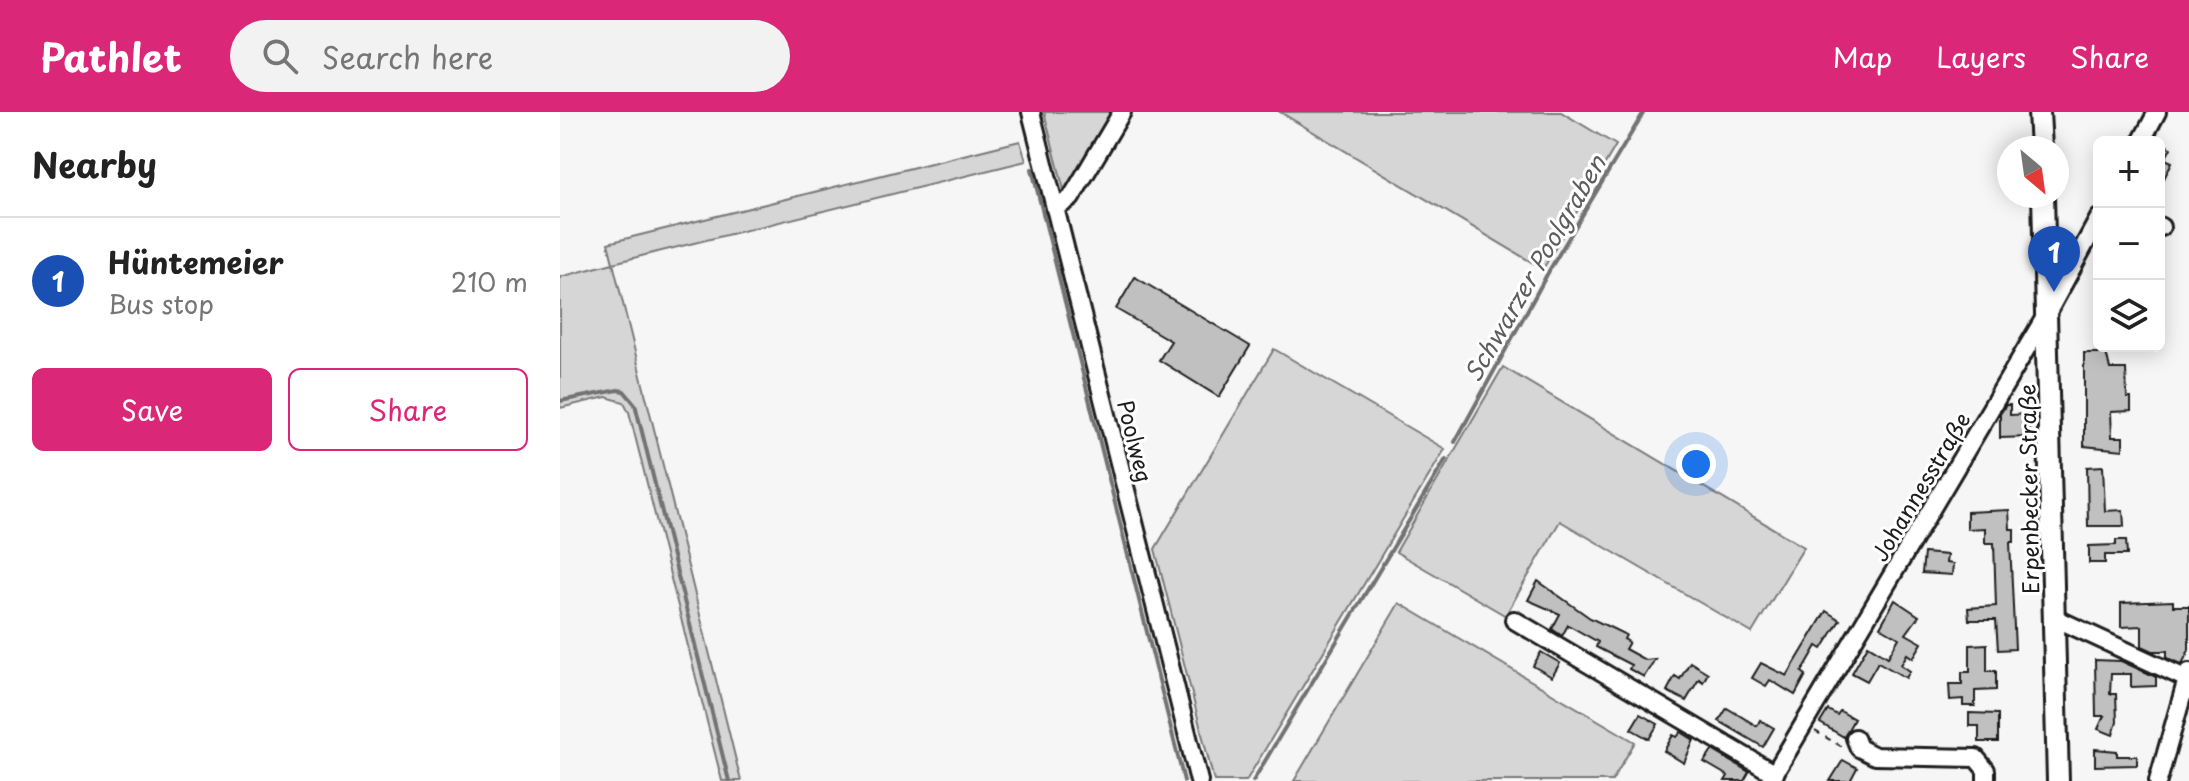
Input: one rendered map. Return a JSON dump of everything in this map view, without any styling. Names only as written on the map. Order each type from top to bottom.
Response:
[{"type":"main road","points":[[2039,112],[2040,136]]},
{"type":"main road","name":"Erpenbecker Straße","points":[[2044,208],[2058,781]]},
{"type":"street","name":"Poolweg","points":[[1031,112],[1199,781]]},
{"type":"street","points":[[1055,209],[1071,198],[1122,112]]},
{"type":"street","points":[[2144,136],[2157,112]]},
{"type":"street","name":"Johannesstraße","points":[[1514,620],[1772,778],[2048,312],[2093,229]]},
{"type":"street","points":[[2055,618],[2188,676],[2158,781]]},
{"type":"street","points":[[1857,743],[1875,756],[1976,758],[1986,770],[1986,781]]},
{"type":"path","points":[[1804,725],[1846,749],[1857,743]]},
{"type":"shaded area","points":[[1044,112],[1114,112],[1070,190],[1064,190]]},
{"type":"shaded area","points":[[1280,112],[1561,112],[1616,145],[1543,269]]},
{"type":"shaded area","points":[[1020,141],[1026,161],[613,263],[608,243]]},
{"type":"shaded area","points":[[613,263],[741,781],[722,781],[629,412],[624,402],[606,397],[560,408],[560,277]]},
{"type":"shaded area","points":[[1274,349],[1445,449],[1246,781],[1214,781],[1155,549]]},
{"type":"shaded area","points":[[1503,367],[1804,547],[1752,633],[1560,521],[1508,611],[1516,616],[1513,620],[1396,552]]},
{"type":"shaded area","points":[[1399,603],[1635,742],[1612,781],[1294,781]]},
{"type":"building","points":[[2165,144],[2171,148],[2165,159]]},
{"type":"building","points":[[2165,159],[2172,162],[2165,177]]},
{"type":"building","points":[[1135,277],[1250,346],[1219,397],[1159,360],[1171,341],[1116,309]]},
{"type":"building","points":[[2084,353],[2106,353],[2110,369],[2126,369],[2127,398],[2131,398],[2131,411],[2111,412],[2112,437],[2123,437],[2123,450],[2084,446]]},
{"type":"building","points":[[2006,405],[2010,405],[2010,415],[2029,414],[2030,437],[2000,438],[2000,414]]},
{"type":"building","points":[[2103,466],[2105,511],[2123,510],[2124,526],[2088,526],[2087,467]]},
{"type":"building","points":[[2009,510],[2010,529],[2014,529],[2014,542],[2010,542],[2015,649],[1998,650],[1996,620],[1969,620],[1968,608],[1996,606],[1994,543],[1985,543],[1985,528],[1967,529],[1967,512]]},
{"type":"building","points":[[2116,540],[2126,540],[2127,555],[2105,555],[2105,563],[2089,563],[2089,546],[2116,545]]},
{"type":"building","points":[[1924,553],[1947,555],[1946,563],[1953,564],[1952,575],[1922,573]]},
{"type":"building","points":[[1538,581],[1590,618],[1626,635],[1624,639],[1629,642],[1625,649],[1645,660],[1655,659],[1644,677],[1629,669],[1631,665],[1596,647],[1598,642],[1568,625],[1562,636],[1552,629],[1560,614],[1528,600]]},
{"type":"building","points":[[1895,600],[1919,616],[1906,634],[1922,643],[1913,658],[1907,654],[1901,665],[1910,671],[1906,678],[1878,662],[1867,681],[1852,673],[1868,645],[1888,657],[1899,638],[1880,627]]},
{"type":"building","points":[[2173,601],[2173,606],[2189,606],[2189,650],[2182,664],[2167,658],[2167,651],[2153,651],[2142,646],[2142,626],[2121,627],[2121,603]]},
{"type":"building","points":[[1826,611],[1840,620],[1822,649],[1817,646],[1802,672],[1806,675],[1795,695],[1770,680],[1766,686],[1752,678],[1761,663],[1787,676]]},
{"type":"building","points":[[1987,644],[1987,671],[1996,671],[1996,690],[1975,691],[1975,706],[1963,706],[1963,699],[1950,700],[1949,684],[1962,684],[1962,672],[1970,672],[1970,645]]},
{"type":"building","points":[[1541,652],[1560,663],[1552,677],[1533,666]]},
{"type":"building","points":[[2095,660],[2121,661],[2156,677],[2156,686],[2131,687],[2131,674],[2111,674],[2110,694],[2116,694],[2117,722],[2113,735],[2098,729],[2104,716],[2096,716]]},
{"type":"building","points":[[1690,662],[1708,673],[1703,682],[1699,679],[1686,701],[1667,691],[1675,676],[1680,679]]},
{"type":"building","points":[[1727,708],[1757,726],[1760,720],[1774,728],[1763,747],[1719,721]]},
{"type":"building","points":[[1828,710],[1837,715],[1840,711],[1854,719],[1844,737],[1820,723]]},
{"type":"building","points":[[1969,713],[1998,714],[1998,742],[1979,742],[1979,726],[1969,726]]},
{"type":"building","points":[[1640,714],[1658,724],[1649,739],[1631,729]]},
{"type":"building","points":[[1681,732],[1694,740],[1684,763],[1664,751],[1673,735],[1677,737]]},
{"type":"building","points":[[2095,749],[2117,751],[2117,756],[2137,756],[2137,765],[2095,766]]},
{"type":"building","points":[[1712,750],[1749,772],[1744,781],[1725,781],[1728,776],[1704,762]]},
{"type":"building","points":[[1843,760],[1857,768],[1850,781],[1830,781]]},
{"type":"waterway","name":"Schwarzer Poolgraben","points":[[1455,442],[1550,269],[1644,112]]},
{"type":"waterway","points":[[1032,169],[1184,781]]},
{"type":"waterway","points":[[560,401],[618,390],[624,391],[635,404],[729,781]]},
{"type":"waterway","name":"Schwarzer Poolgraben","points":[[1253,781],[1446,459]]},
{"type":"place","name":"Hüntemeier","points":[[2054,292]]}]
